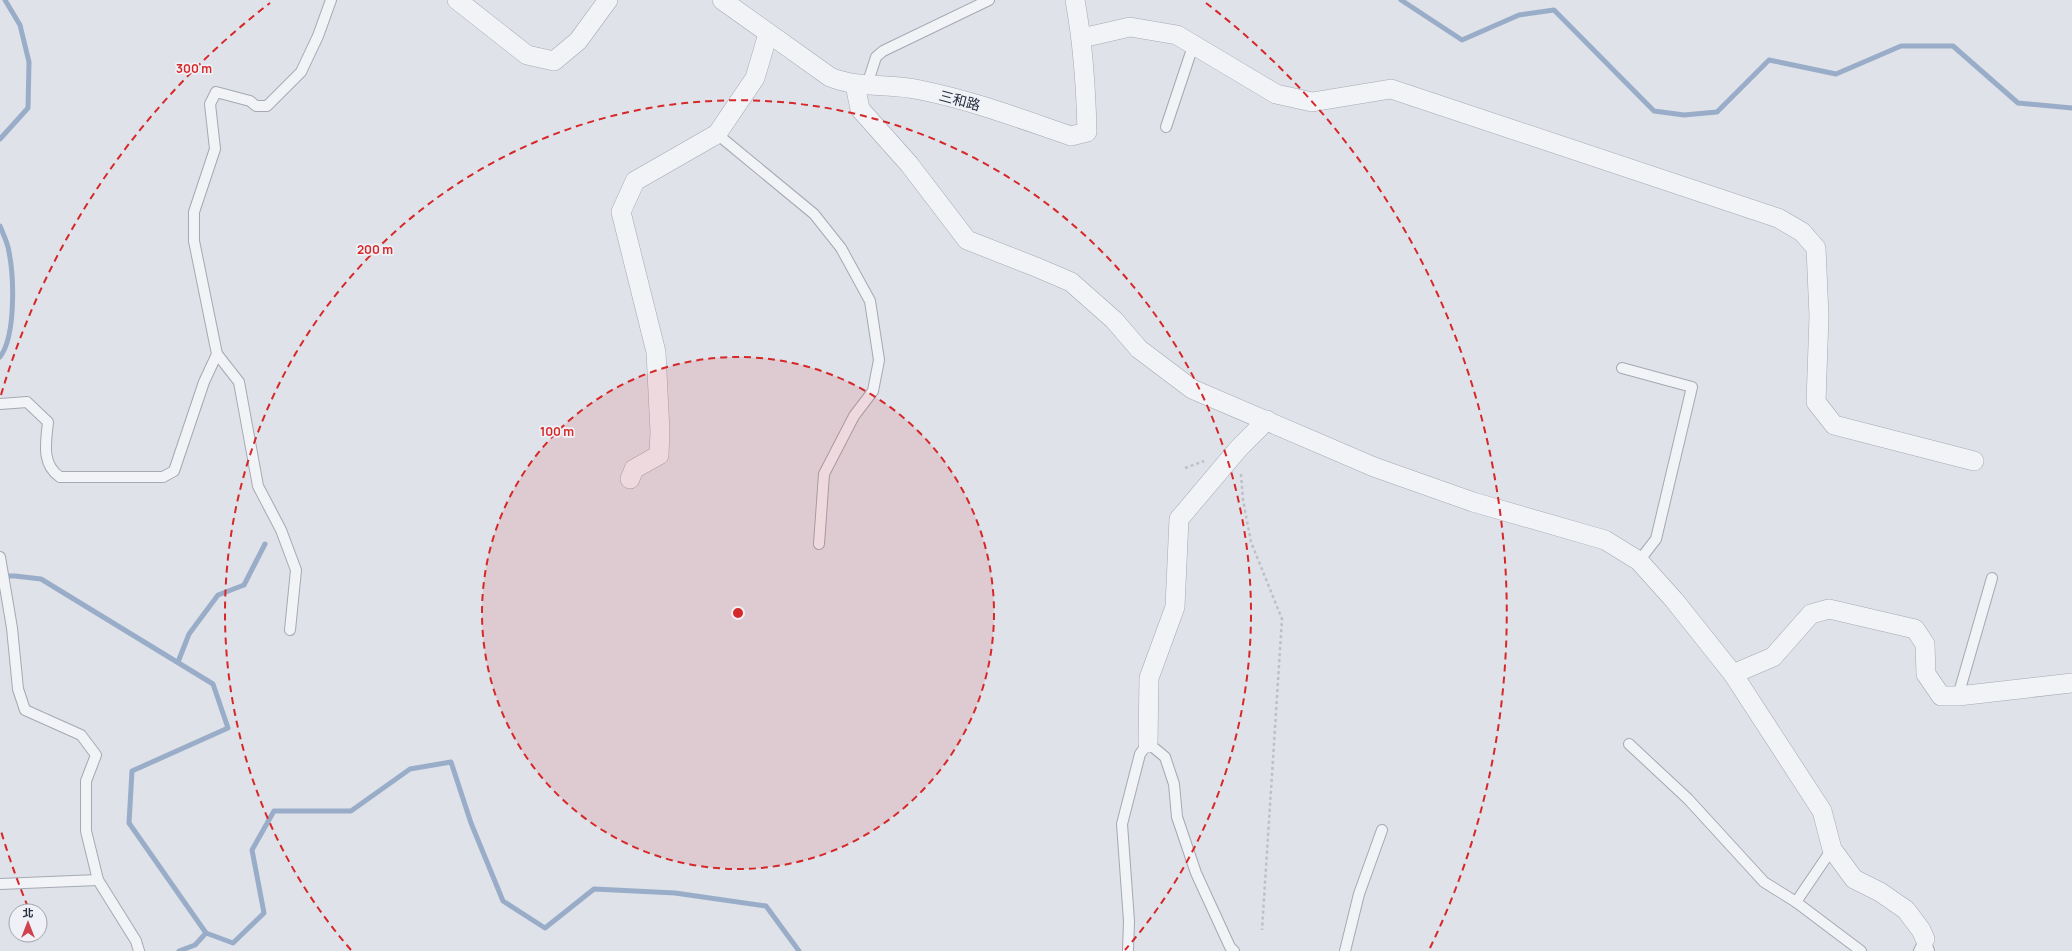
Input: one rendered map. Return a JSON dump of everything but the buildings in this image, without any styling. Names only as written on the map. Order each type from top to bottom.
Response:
[{"type":"street","points":[[457,0],[527,55],[554,61],[578,41],[608,0]]},
{"type":"street","name":"三和路","points":[[722,0],[830,77],[861,85],[926,91],[980,105],[1071,136],[1087,132],[1087,107],[1082,38],[1075,0]]},
{"type":"street","points":[[1082,38],[1130,27],[1177,35],[1276,94],[1312,102],[1391,89],[1778,218],[1802,232],[1816,248],[1819,316],[1816,402],[1834,425],[1974,461]]},
{"type":"street","points":[[630,479],[634,469],[659,455],[660,432],[656,352],[621,212],[635,181],[717,134],[755,78],[768,34]]},
{"type":"street","points":[[861,85],[860,109],[909,164],[967,240],[1036,266],[1071,282],[1114,320],[1139,349],[1192,389],[1374,467],[1473,502],[1605,540],[1639,561],[1674,600],[1733,674],[1822,811],[1832,850],[1854,879],[1880,892],[1906,910],[1921,930],[1924,947]]},
{"type":"street","points":[[1148,743],[1149,678],[1175,607],[1179,519],[1239,448],[1267,420]]},
{"type":"street","points":[[1733,674],[1773,657],[1811,614],[1829,608],[1915,629],[1925,644],[1926,674],[1932,685],[1941,696],[1958,696],[2072,683]]},
{"type":"lane","points":[[290,630],[296,570],[280,530],[258,486],[240,382],[217,354],[194,241],[194,212],[215,149],[210,104],[216,92],[233,98],[250,100],[256,106],[267,106],[301,72],[318,36],[331,0]]},
{"type":"lane","points":[[861,85],[876,57],[883,51],[989,0]]},
{"type":"lane","points":[[1166,128],[1194,44]]},
{"type":"lane","points":[[717,134],[814,214],[841,248],[870,301],[879,360],[873,391],[854,416],[824,474],[820,544]]},
{"type":"lane","points":[[0,404],[27,402],[48,422],[45,452],[52,471],[60,477],[163,477],[174,471],[204,382],[217,354]]},
{"type":"lane","points":[[1622,368],[1692,387],[1656,539],[1639,561]]},
{"type":"lane","points":[[0,557],[12,628],[18,689],[25,710],[81,735],[96,755],[86,781],[86,831],[98,880],[136,941],[140,951]]},
{"type":"lane","points":[[1958,696],[1992,578]]},
{"type":"lane","points":[[1128,951],[1129,921],[1122,824],[1140,754],[1148,743],[1166,757],[1174,784],[1176,817],[1196,873],[1230,946],[1234,951]]},
{"type":"lane","points":[[1629,744],[1688,799],[1764,882],[1796,902],[1861,951]]},
{"type":"lane","points":[[1345,951],[1359,894],[1382,830]]},
{"type":"lane","points":[[1796,902],[1832,850]]},
{"type":"lane","points":[[0,884],[98,880]]},
{"type":"path","points":[[1239,448],[1243,500],[1251,542],[1282,619],[1262,930]]},
{"type":"path","points":[[1186,468],[1206,461]]},
{"type":"waterway","points":[[0,139],[28,108],[29,62],[20,25],[5,0]]},
{"type":"waterway","points":[[1401,0],[1462,40],[1519,15],[1554,10],[1654,111],[1684,115],[1717,112],[1769,60],[1836,74],[1901,46],[1953,46],[2018,103],[2072,108]]},
{"type":"waterway","points":[[0,226],[7,242],[11,263],[13,291],[9,335],[0,357]]},
{"type":"waterway","points":[[178,662],[189,634],[218,595],[244,585],[265,544]]},
{"type":"waterway","points":[[3,576],[41,579],[213,684],[228,728],[132,771],[129,823],[206,933],[233,943],[264,913],[252,850],[274,811],[351,811],[410,769],[451,762],[471,823],[503,901],[545,928],[594,889],[675,893],[766,906],[799,951]]},
{"type":"waterway","points":[[179,951],[195,945],[206,933]]}]
